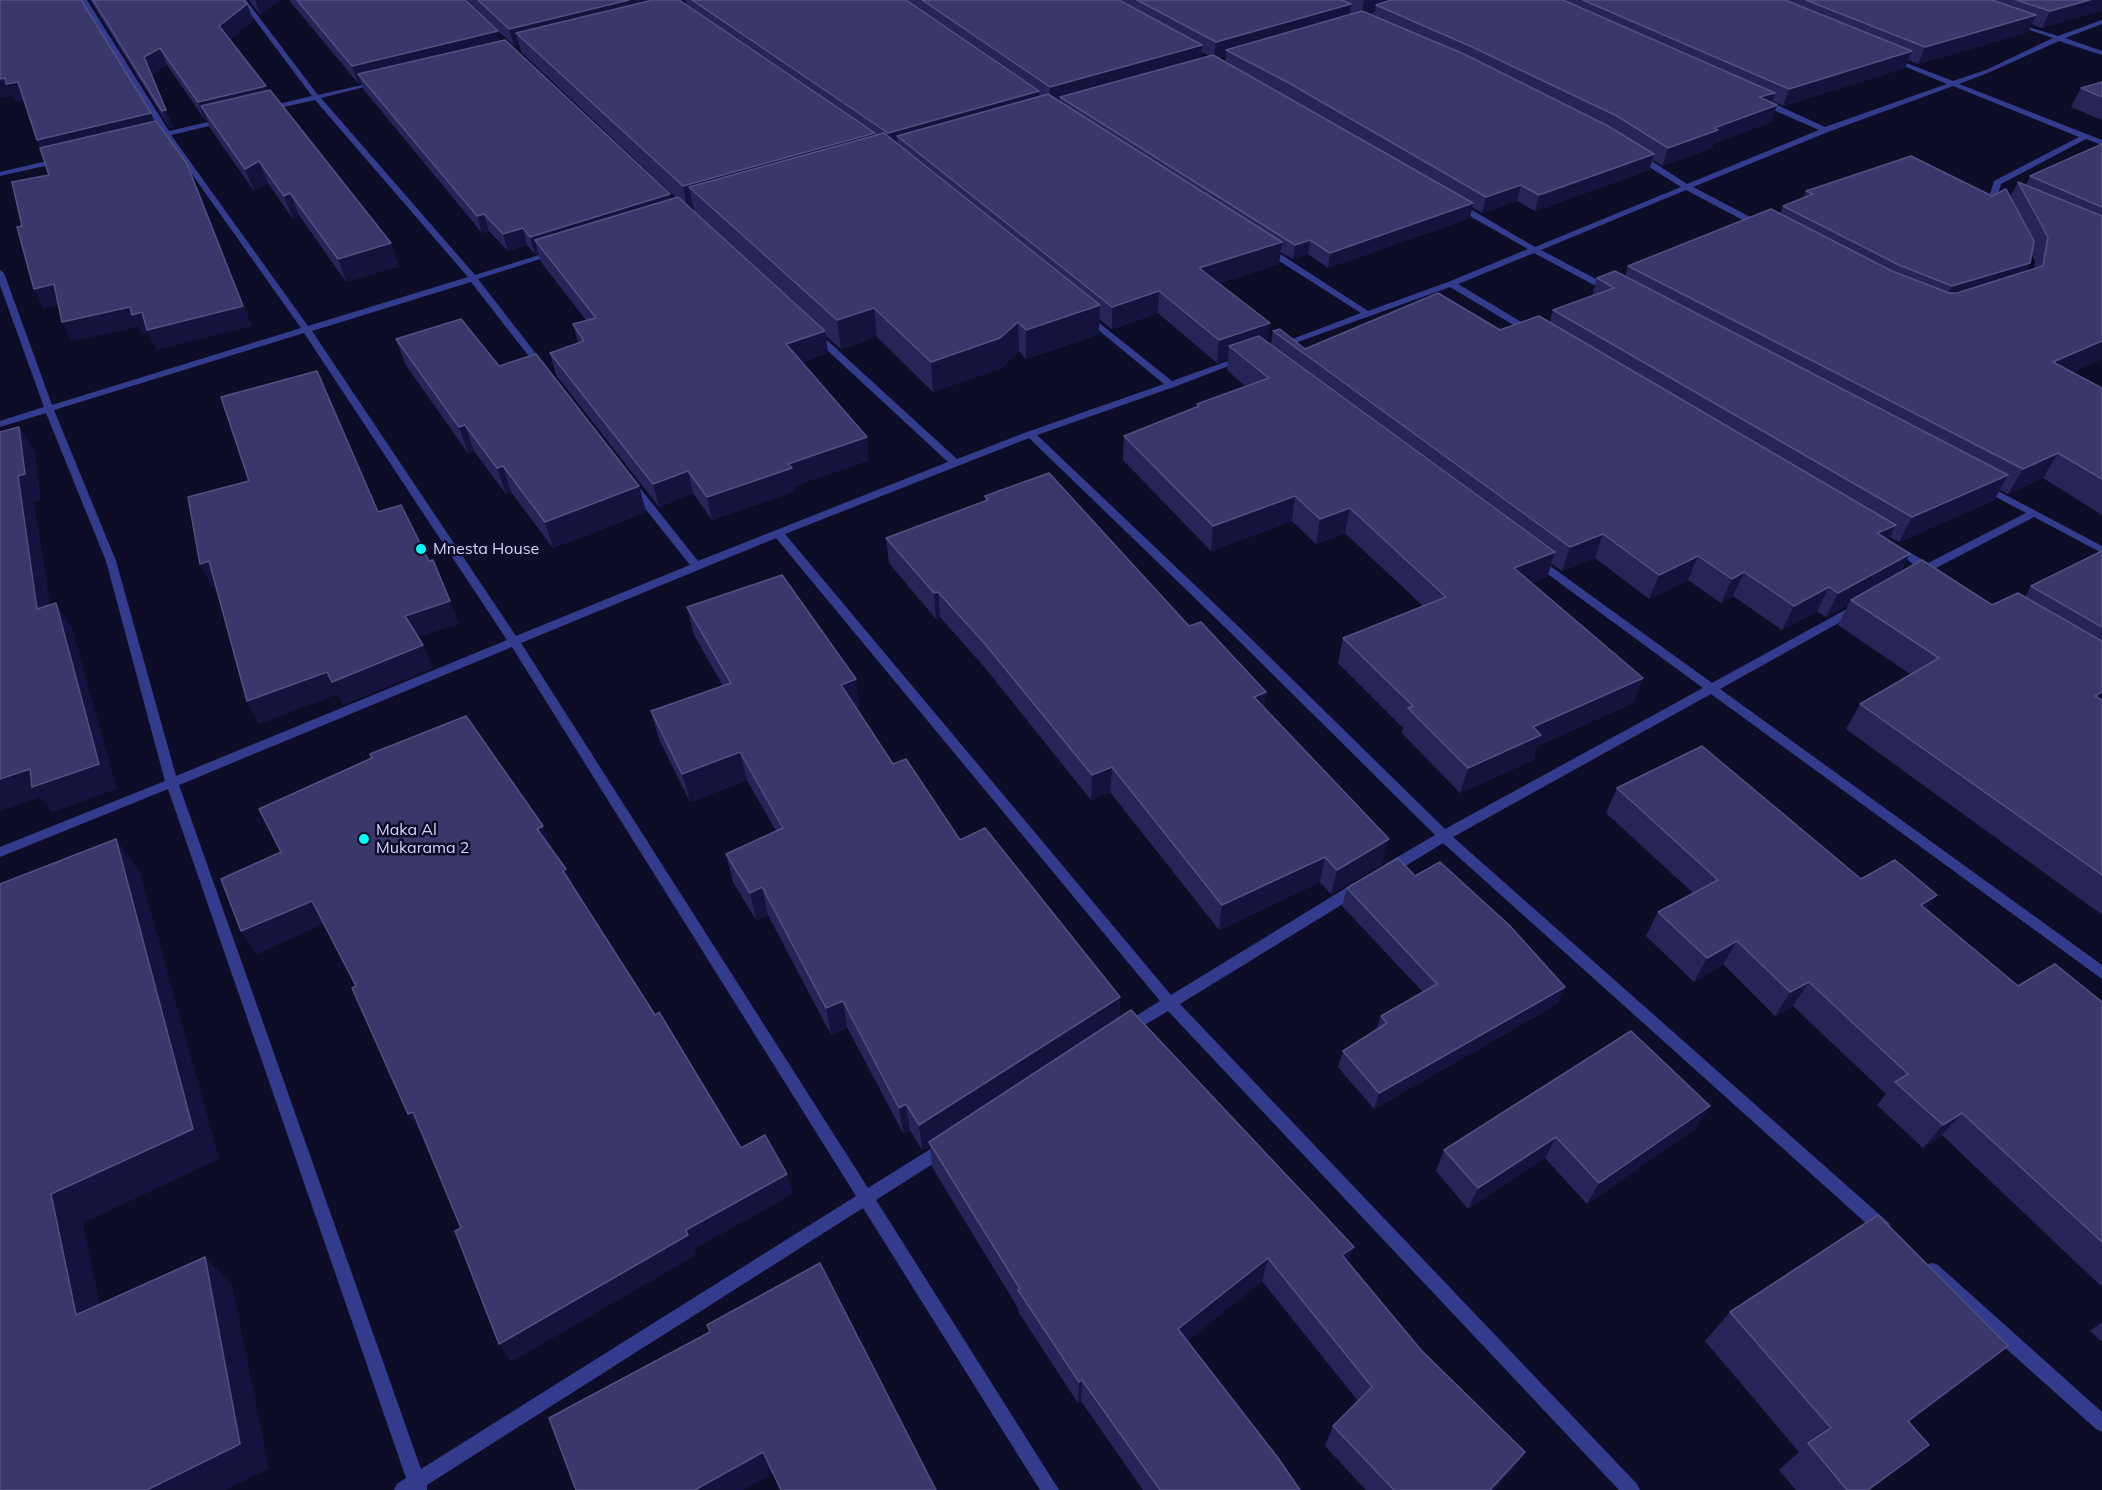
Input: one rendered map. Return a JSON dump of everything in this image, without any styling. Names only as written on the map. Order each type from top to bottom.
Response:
[{"type":"street","points":[[84,0],[167,134],[306,329],[514,641],[1050,1490]]},
{"type":"street","points":[[243,0],[316,97],[472,278],[545,372]]},
{"type":"street","points":[[2009,22],[2102,53]]},
{"type":"street","points":[[1269,349],[1451,284],[1685,186],[1825,130],[1988,71],[2059,38],[2102,22]]},
{"type":"street","points":[[1878,53],[2102,143]]},
{"type":"street","points":[[259,111],[386,81]]},
{"type":"street","points":[[1759,101],[1825,130]]},
{"type":"street","points":[[156,136],[236,117]]},
{"type":"street","points":[[2002,213],[1994,194],[1997,183],[2084,137]]},
{"type":"street","points":[[1628,150],[1685,186],[1769,230]]},
{"type":"street","points":[[0,174],[67,158]]},
{"type":"street","points":[[1994,194],[2005,199]]},
{"type":"street","points":[[1453,202],[1533,249],[1617,293]]},
{"type":"street","points":[[1256,243],[1366,313]]},
{"type":"street","points":[[0,424],[561,251]]},
{"type":"street","points":[[0,273],[49,409],[111,561],[172,784],[413,1487],[957,1139]]},
{"type":"street","points":[[1451,284],[1542,338]]},
{"type":"street","points":[[1080,311],[1171,385]]},
{"type":"street","points":[[807,326],[956,463]]},
{"type":"street","points":[[0,852],[172,784],[514,641],[1029,434],[1247,357]]},
{"type":"street","points":[[1029,434],[1235,630],[1444,836],[1898,1240]]},
{"type":"street","points":[[624,474],[697,567]]},
{"type":"street","points":[[1972,480],[2102,550]]},
{"type":"street","points":[[1907,579],[1933,571],[2034,513]]},
{"type":"street","points":[[779,534],[1168,1001],[1631,1490]]},
{"type":"street","points":[[1887,543],[1933,571]]},
{"type":"street","points":[[1527,553],[1709,689],[2102,973]]},
{"type":"street","points":[[1118,1034],[1168,1001],[1444,836],[1866,602]]},
{"type":"street","points":[[1924,1264],[2102,1423]]},
{"type":"building","points":[[0,0],[81,0],[151,113],[37,140],[18,82],[6,84],[5,78],[0,79]]},
{"type":"building","points":[[93,0],[243,0],[247,4],[219,26],[266,86],[198,102],[160,48],[144,57],[166,110],[162,111]]},
{"type":"building","points":[[297,0],[465,0],[498,31],[352,66]]},
{"type":"building","points":[[478,0],[629,0],[509,29]]},
{"type":"building","points":[[653,0],[679,0],[875,133],[683,186],[516,33]]},
{"type":"building","points":[[692,0],[906,0],[1039,91],[888,133]]},
{"type":"building","points":[[922,0],[1119,0],[1202,45],[1050,87]]},
{"type":"building","points":[[1137,0],[1342,0],[1351,4],[1216,42]]},
{"type":"building","points":[[1391,0],[1563,0],[1775,93],[1759,97],[1777,105],[1668,148],[1617,116],[1470,46],[1376,5]]},
{"type":"building","points":[[1583,0],[1785,0],[1912,51],[1789,89]]},
{"type":"building","points":[[1806,0],[1992,0],[2036,15],[1925,47]]},
{"type":"building","points":[[2016,0],[2090,0],[2050,11]]},
{"type":"building","points":[[1362,11],[1464,54],[1608,126],[1654,154],[1539,195],[1521,185],[1486,197],[1289,83],[1226,50]]},
{"type":"building","points":[[505,40],[670,194],[530,237],[523,228],[503,234],[484,214],[477,216],[358,74]]},
{"type":"building","points":[[1213,55],[1473,203],[1330,253],[1310,240],[1295,245],[1060,97]]},
{"type":"building","points":[[2102,82],[2102,97],[2081,88]]},
{"type":"building","points":[[270,90],[391,243],[338,259],[290,193],[284,196],[259,161],[245,169],[201,106]]},
{"type":"building","points":[[1048,94],[1282,242],[1199,268],[1270,323],[1219,340],[1159,291],[1112,307],[897,136]]},
{"type":"building","points":[[156,121],[187,164],[243,306],[147,330],[142,312],[132,315],[130,307],[62,322],[54,284],[34,289],[17,227],[22,226],[12,182],[49,175],[40,148]]},
{"type":"building","points":[[884,133],[1100,305],[1026,330],[1018,322],[1000,338],[931,362],[874,308],[837,320],[689,187]]},
{"type":"building","points":[[2102,144],[2102,207],[2030,176]]},
{"type":"building","points":[[1911,156],[1992,196],[2006,189],[2034,241],[2030,263],[1952,286],[1899,265],[1783,206],[1813,194],[1806,191]]},
{"type":"building","points":[[2018,182],[2102,216],[2102,341],[2053,362],[2102,388],[2102,479],[2058,453],[2023,469],[1628,266],[1771,209],[1892,271],[1949,293],[1957,293],[2043,266],[2048,237]]},
{"type":"building","points":[[678,197],[825,331],[786,344],[867,437],[788,464],[792,468],[707,497],[688,471],[653,484],[550,353],[584,341],[573,324],[596,318],[535,240]]},
{"type":"building","points":[[1615,271],[2008,475],[1912,517],[1553,310],[1614,288],[1597,278]]},
{"type":"building","points":[[1438,293],[1500,330],[1539,316],[1896,525],[1877,533],[1910,554],[1838,593],[1829,587],[1794,606],[1744,572],[1732,579],[1698,556],[1659,575],[1603,534],[1570,547],[1273,331],[1280,329],[1305,349]]},
{"type":"building","points":[[461,319],[499,366],[536,354],[639,486],[545,522],[503,466],[497,468],[465,425],[459,427],[396,339]]},
{"type":"building","points":[[1259,336],[1555,552],[1514,568],[1643,678],[1533,727],[1541,735],[1468,768],[1408,708],[1413,706],[1343,638],[1446,597],[1350,508],[1320,519],[1295,496],[1213,526],[1124,436],[1199,406],[1197,404],[1269,378],[1229,346]]},
{"type":"building","points":[[317,371],[378,512],[401,505],[429,561],[433,560],[450,601],[405,616],[423,645],[332,682],[327,672],[247,701],[209,561],[200,564],[188,497],[249,481],[221,397]]},
{"type":"building","points":[[19,427],[25,474],[18,476],[37,609],[56,603],[99,764],[32,787],[30,769],[0,779],[0,432]]},
{"type":"building","points":[[1049,473],[1189,626],[1201,622],[1266,692],[1254,697],[1389,839],[1337,870],[1325,857],[1222,905],[1112,767],[1092,775],[985,644],[938,592],[934,593],[886,538],[988,500],[985,496]]},
{"type":"building","points":[[2102,551],[2102,627],[2031,586]]},
{"type":"building","points":[[1922,560],[1992,605],[2018,593],[2102,641],[2102,692],[2095,696],[2102,700],[2102,875],[1860,704],[1939,658],[1851,600]]},
{"type":"building","points":[[782,575],[856,679],[841,685],[893,764],[906,759],[960,840],[985,828],[1120,997],[919,1125],[906,1104],[899,1108],[843,1001],[826,1008],[762,887],[750,893],[726,854],[783,828],[740,752],[682,774],[651,711],[731,683],[687,607]]},
{"type":"building","points":[[466,716],[543,826],[537,829],[566,869],[563,871],[655,1015],[659,1012],[741,1148],[765,1135],[787,1174],[686,1230],[688,1235],[499,1344],[455,1231],[461,1228],[413,1112],[408,1114],[352,988],[356,986],[312,901],[241,931],[221,879],[281,852],[259,809],[372,758],[370,754]]},
{"type":"building","points":[[1702,746],[1861,879],[1895,860],[1937,895],[1921,905],[2018,986],[2055,964],[2102,1002],[2102,1242],[1962,1113],[1943,1125],[1895,1082],[1908,1074],[1809,982],[1790,992],[1737,941],[1707,958],[1658,912],[1718,880],[1617,788]]},
{"type":"building","points":[[116,839],[193,1129],[51,1194],[76,1315],[205,1257],[240,1444],[147,1490],[0,1490],[0,884]]},
{"type":"building","points":[[1398,858],[1415,876],[1440,862],[1510,926],[1565,987],[1379,1093],[1343,1051],[1387,1023],[1381,1016],[1437,984],[1347,888]]},
{"type":"building","points":[[1131,1010],[1354,1247],[1342,1255],[1421,1350],[1525,1452],[1490,1490],[1394,1490],[1333,1426],[1372,1387],[1268,1258],[1178,1329],[1300,1490],[1160,1490],[1082,1380],[1079,1382],[1018,1290],[1020,1289],[929,1142]]},
{"type":"building","points":[[1631,1031],[1710,1106],[1599,1183],[1556,1137],[1478,1188],[1444,1150]]},
{"type":"building","points":[[1878,1215],[2008,1346],[1908,1421],[1929,1445],[1868,1490],[1847,1490],[1808,1443],[1831,1428],[1730,1312]]},
{"type":"building","points":[[820,1263],[936,1490],[781,1490],[763,1452],[695,1490],[576,1490],[549,1418],[710,1332],[707,1325]]},
{"type":"place","name":"Mnesta House","points":[[421,549]]},
{"type":"place","name":"Maka Al Mukarama 2","points":[[364,839]]}]
